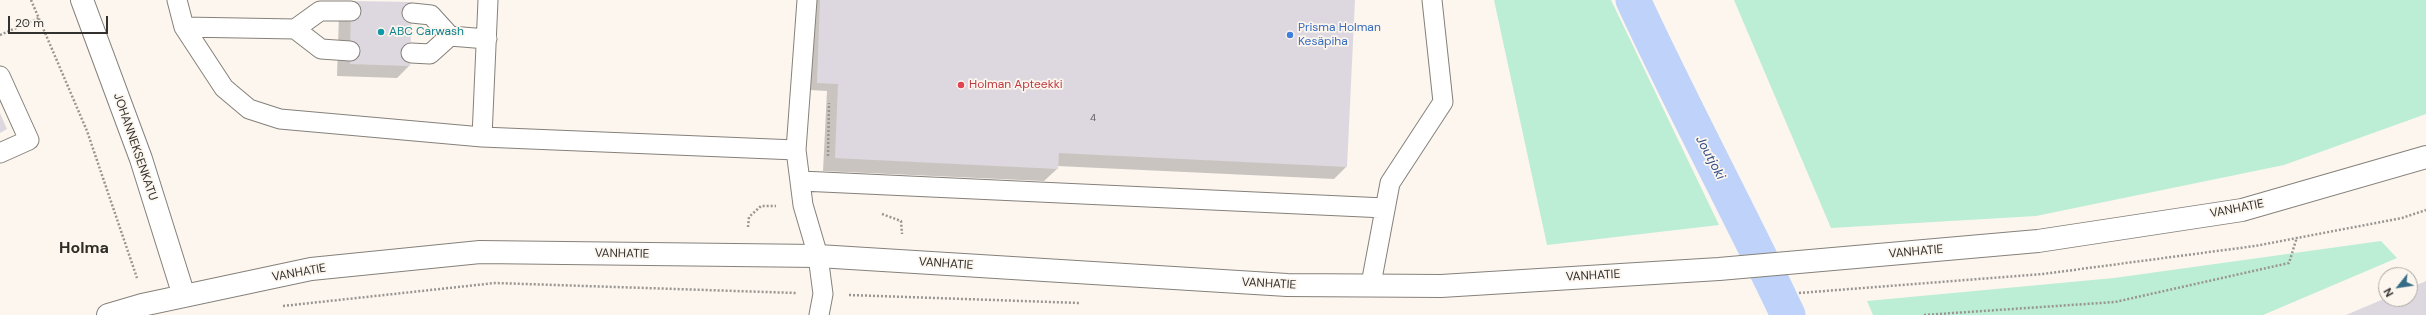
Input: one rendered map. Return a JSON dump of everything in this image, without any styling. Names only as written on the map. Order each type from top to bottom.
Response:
[{"type":"street","name":"JOHANNEKSENKATU","points":[[82,0],[141,159],[184,296]]},
{"type":"street","name":"VANHATIE","points":[[108,315],[142,305],[311,269],[480,252],[818,256],[1287,285],[1371,284],[1441,286],[1719,269],[2038,241],[2242,210],[2426,157]]},
{"type":"lane","points":[[177,0],[184,27],[224,88],[249,109],[280,119],[482,137],[796,150]]},
{"type":"lane","points":[[482,137],[488,0]]},
{"type":"lane","points":[[806,0],[796,150],[803,205],[818,256],[823,294],[819,315]]},
{"type":"lane","points":[[1371,284],[1390,183],[1443,102],[1432,0]]},
{"type":"lane","points":[[295,29],[320,10],[351,11]]},
{"type":"lane","points":[[412,13],[431,14],[450,36],[487,39]]},
{"type":"lane","points":[[184,27],[295,29],[321,49],[350,51]]},
{"type":"lane","points":[[410,53],[430,54],[450,36]]},
{"type":"lane","points":[[0,76],[29,140],[0,153]]},
{"type":"lane","points":[[801,181],[1385,208]]},
{"type":"path","points":[[31,0],[87,130],[134,265],[142,305]]},
{"type":"path","points":[[0,35],[39,18]]},
{"type":"path","points":[[828,183],[829,99]]},
{"type":"path","points":[[1797,293],[2043,274],[2255,246],[2402,218],[2426,210]]},
{"type":"path","points":[[1924,315],[2115,302],[2289,263],[2297,238]]},
{"type":"path","points":[[275,307],[495,283],[1086,303]]},
{"type":"green space","points":[[1494,0],[1611,0],[1719,225],[1547,245]]},
{"type":"green space","points":[[1734,0],[2426,0],[2426,114],[2284,165],[2036,216],[1831,228]]},
{"type":"green space","points":[[2381,241],[2397,258],[2263,315],[1873,315],[1867,301],[2114,278]]},
{"type":"building","points":[[820,0],[1355,0],[1347,167],[1059,153],[1058,169],[835,158],[838,84],[817,83]]},
{"type":"building","name":"ABC Carwash","points":[[351,1],[412,2],[410,66],[350,64]]},
{"type":"building","points":[[0,113],[7,129],[0,133]]},
{"type":"building","points":[[2426,281],[2426,315],[2346,315],[2378,301],[2378,307],[2418,307],[2418,284]]},
{"type":"waterway","name":"Joutjoki","points":[[1633,0],[1788,315]]},
{"type":"place","name":"ABC Carwash","points":[[381,32]]},
{"type":"place","name":"Prisma Holman Kesäpiha","points":[[1290,35]]},
{"type":"place","name":"Holman Apteekki","points":[[961,85]]},
{"type":"district","name":"Holma","points":[[84,249]]}]
